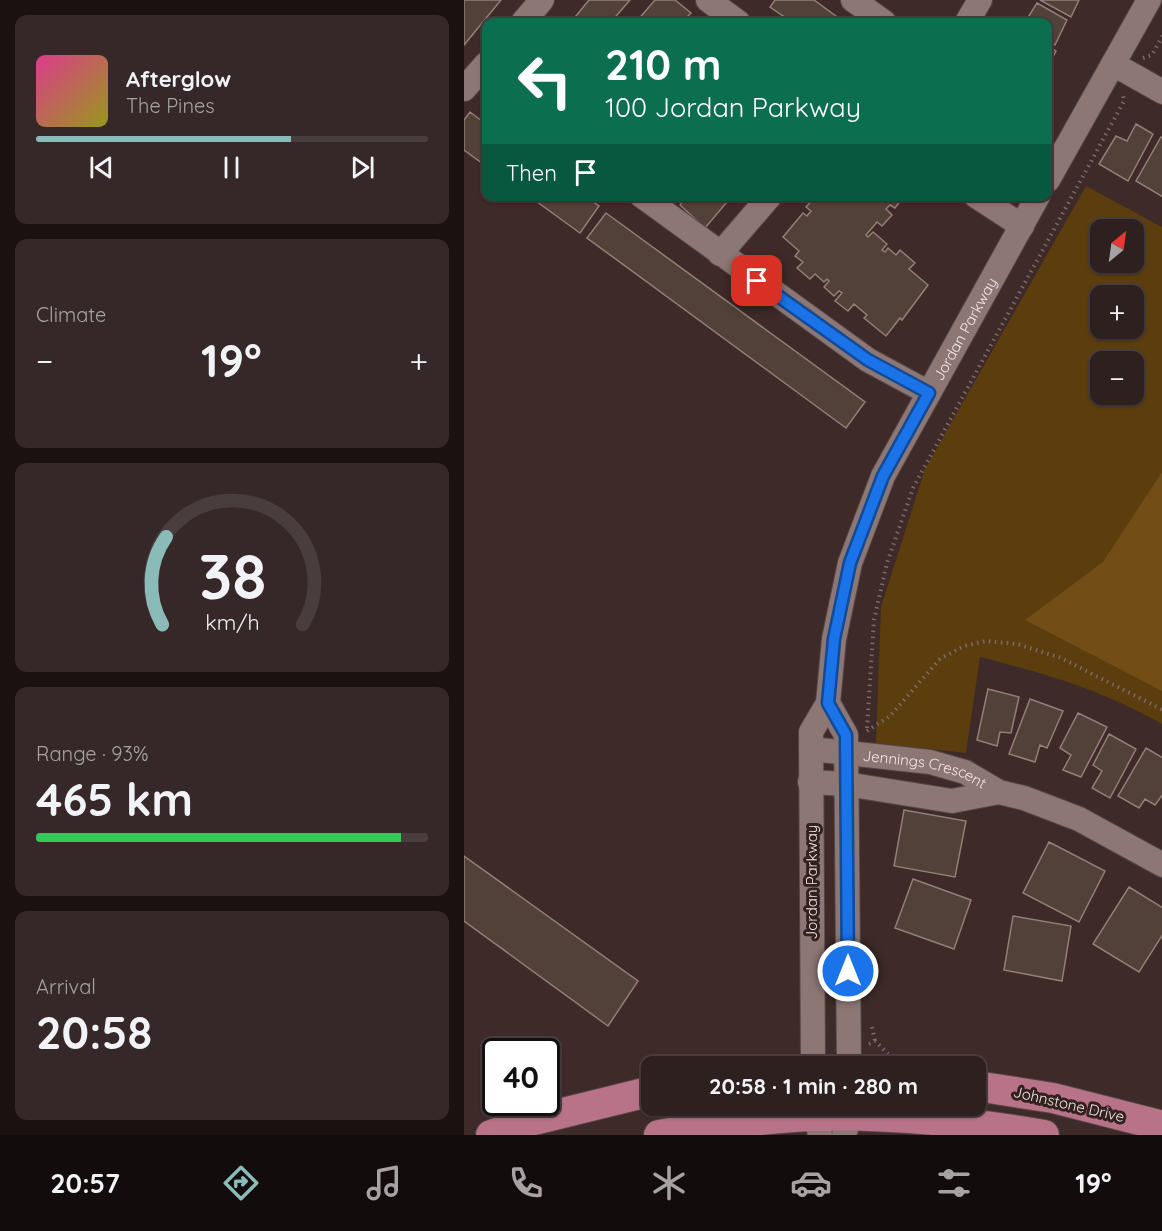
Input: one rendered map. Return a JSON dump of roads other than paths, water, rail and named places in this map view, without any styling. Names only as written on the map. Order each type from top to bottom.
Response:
[{"type":"main road","name":"Johnstone Drive","points":[[986,1088],[1053,1098],[1163,1126]]},
{"type":"main road","points":[[491,1135],[526,1122],[641,1094]]},
{"type":"main road","points":[[659,1135],[742,1121],[816,1119],[973,1124],[1044,1135]]},
{"type":"street","points":[[526,18],[542,0]]},
{"type":"street","points":[[853,0],[878,18]]},
{"type":"street","points":[[969,18],[980,0]]},
{"type":"street","points":[[1052,173],[1149,0]]},
{"type":"street","points":[[1113,64],[1163,92]]},
{"type":"street","points":[[649,201],[868,360],[929,393]]},
{"type":"street","points":[[720,254],[766,201]]},
{"type":"street","points":[[984,201],[1022,226]]},
{"type":"street","name":"Jordan Parkway","points":[[813,1056],[811,732],[828,703],[834,639],[850,563],[883,476],[1035,201]]},
{"type":"street","points":[[828,703],[846,735],[854,744],[846,784],[849,1056]]},
{"type":"street","name":"Jennings Crescent","points":[[811,749],[854,744],[965,772],[999,792],[1024,798],[1079,819],[1163,865]]},
{"type":"street","name":"Jennings Crescent","points":[[810,782],[846,784],[952,801],[999,792]]}]
